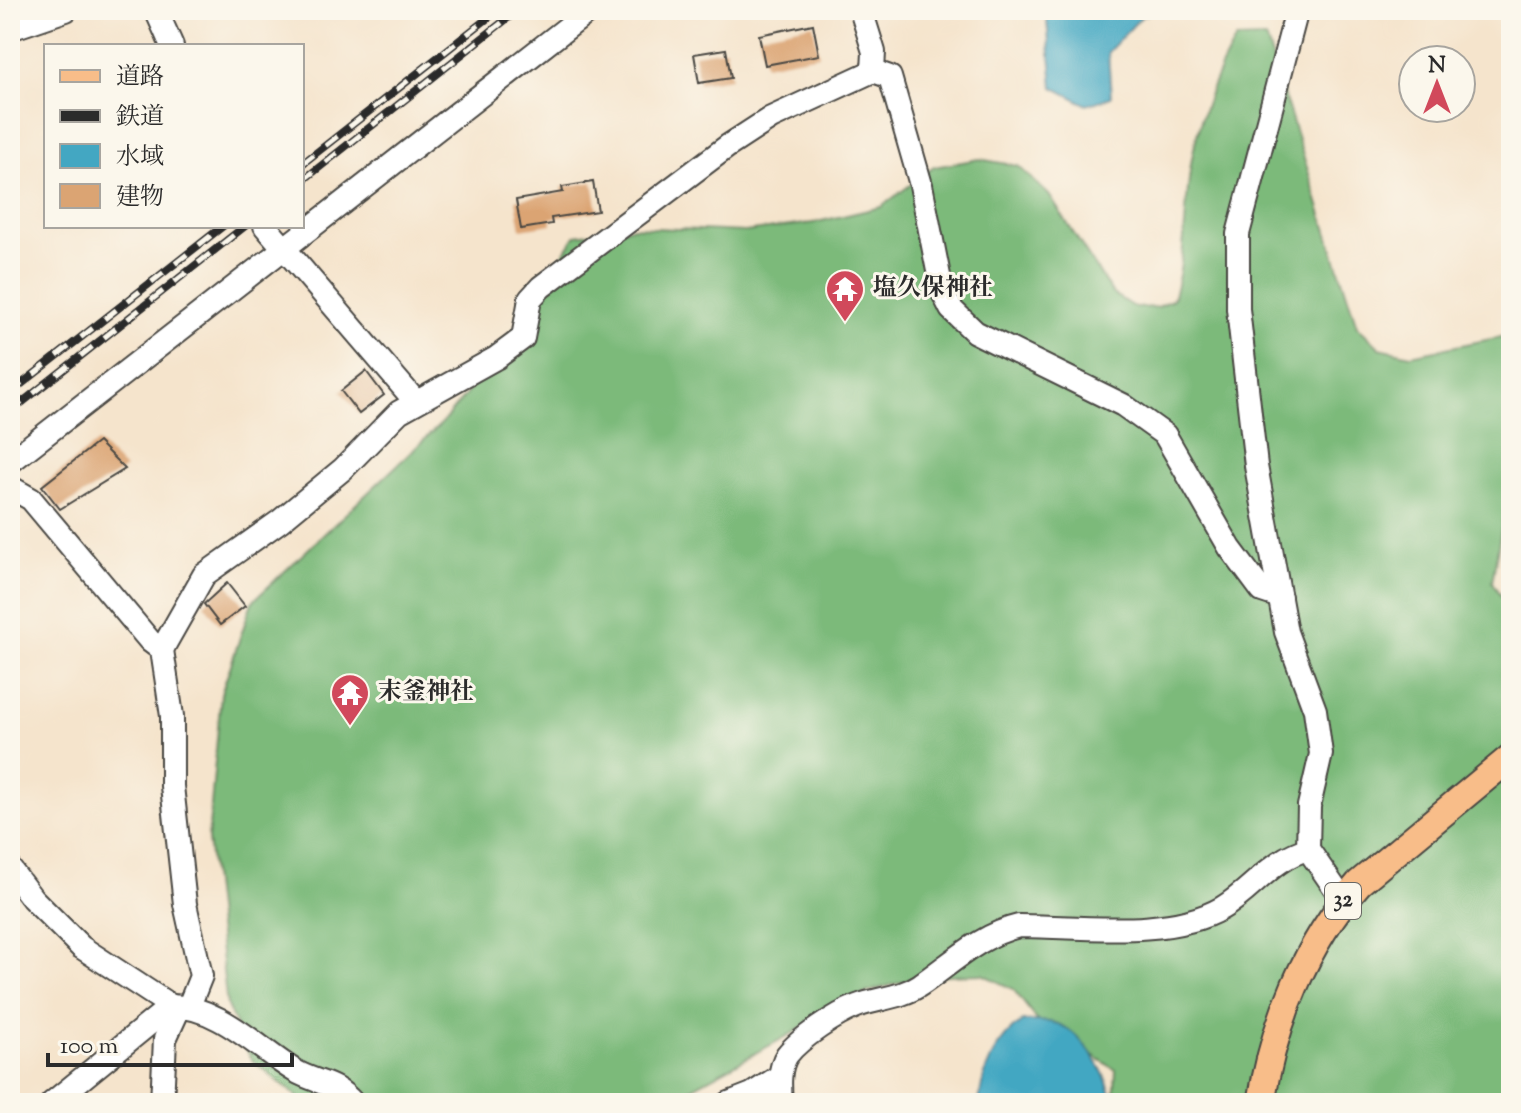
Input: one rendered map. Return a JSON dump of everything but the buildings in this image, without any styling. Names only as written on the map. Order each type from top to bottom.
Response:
[{"type":"main road","name":"32","points":[[1261,1103],[1265,1078],[1299,969],[1343,900],[1359,883],[1511,757]]},
{"type":"street","points":[[10,29],[66,10]]},
{"type":"street","points":[[156,10],[171,44]]},
{"type":"street","points":[[304,218],[590,10]]},
{"type":"street","points":[[861,10],[874,52],[873,71]]},
{"type":"street","points":[[1297,10],[1238,234],[1238,309],[1256,466],[1286,632],[1315,710],[1321,754],[1309,806],[1308,849],[1343,900]]},
{"type":"street","points":[[162,1103],[165,1039],[180,1006],[201,976],[185,904],[172,786],[172,716],[162,650],[192,589],[204,575],[333,478],[399,412],[496,358],[523,338],[530,299],[541,287],[728,146],[771,118],[873,71],[890,77],[921,185],[942,291],[951,309],[975,332],[1123,405],[1165,435],[1230,548],[1262,591],[1280,597]]},
{"type":"street","points":[[10,462],[275,239],[416,402]]},
{"type":"street","points":[[10,487],[31,499],[150,641],[162,650]]},
{"type":"street","points":[[781,1103],[780,1076],[787,1056],[832,1019],[858,1006],[899,995],[920,985],[945,963],[1001,930],[1019,926],[1151,927],[1187,920],[1222,908],[1291,853],[1308,849]]},
{"type":"street","points":[[10,869],[32,898],[81,947],[180,1006],[257,1041],[296,1072],[340,1088],[353,1103]]},
{"type":"street","points":[[52,1103],[180,1006]]},
{"type":"street","points":[[729,1103],[780,1076]]},
{"type":"green space","points":[[1266,38],[1357,326],[1380,348],[1411,355],[1511,335],[1511,471],[1492,582],[1511,613],[1511,1103],[1114,1103],[1116,1070],[1036,1019],[1013,989],[982,974],[921,976],[868,992],[664,1103],[305,1103],[251,1059],[227,1006],[208,839],[221,694],[252,602],[443,422],[488,368],[576,235],[632,227],[745,232],[813,223],[881,207],[934,167],[979,159],[1018,166],[1049,195],[1112,293],[1135,308],[1158,307],[1173,299],[1178,281],[1193,153],[1210,94],[1236,39]]},
{"type":"water","points":[[1046,10],[1159,10],[1142,16],[1108,52],[1111,97],[1087,105],[1053,87]]},
{"type":"water","points":[[1023,1021],[1055,1023],[1075,1035],[1101,1069],[1112,1103],[979,1103],[983,1079],[992,1056],[1005,1036]]},
{"type":"railway","points":[[304,162],[498,10]]},
{"type":"railway","points":[[304,179],[518,10]]},
{"type":"railway","points":[[10,393],[220,228]]},
{"type":"railway","points":[[10,412],[242,228]]},
{"type":"place","name":"塩久保神社","points":[[845,323]]},
{"type":"place","name":"末釜神社","points":[[350,727]]}]
